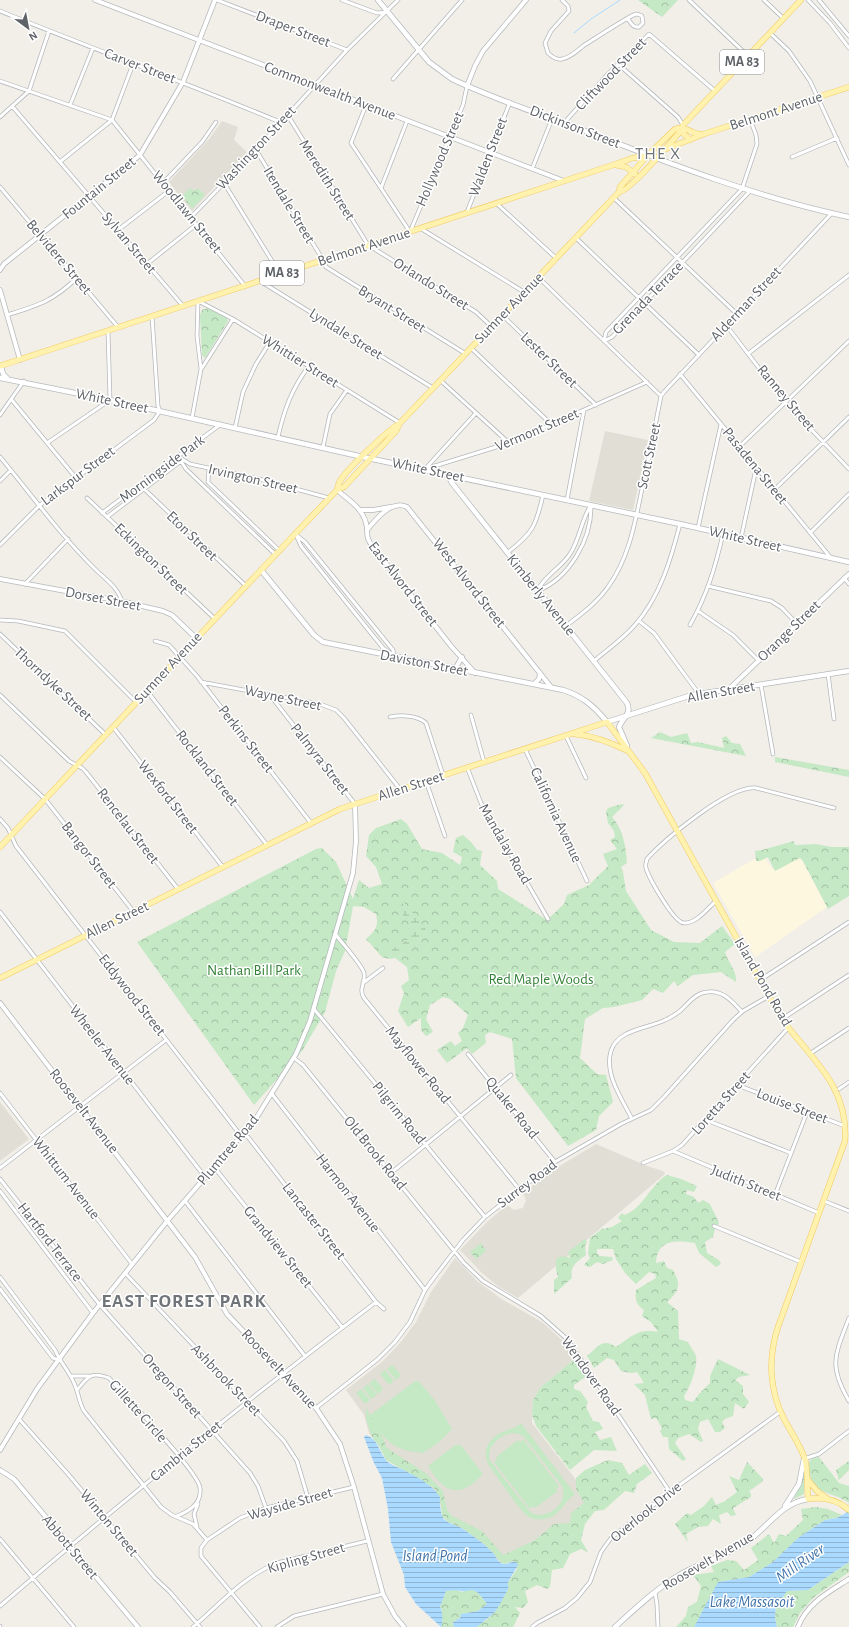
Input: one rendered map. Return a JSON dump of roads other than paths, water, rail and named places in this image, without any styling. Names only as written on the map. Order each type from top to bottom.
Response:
[{"type":"main road","name":"Dickinson Street","points":[[378,0],[429,62],[442,73],[467,86],[647,156],[742,189],[849,217]]},
{"type":"main road","name":"Sumner Avenue","points":[[619,192],[626,191],[679,133],[682,127],[800,0]]},
{"type":"main road","name":"Belmont Avenue","points":[[663,150],[704,134],[849,87]]},
{"type":"main road","name":"Sumner Avenue","points":[[0,847],[295,534],[337,490],[344,487],[396,432],[400,424],[440,380],[614,198],[619,192],[619,189],[647,156],[675,129],[682,127]]},
{"type":"main road","points":[[682,127],[695,134],[704,134]]},
{"type":"main road","points":[[682,127],[683,133],[690,140]]},
{"type":"main road","name":"Belmont Avenue","points":[[0,366],[633,158],[647,156]]},
{"type":"main road","points":[[614,165],[626,167],[638,177]]},
{"type":"main road","points":[[0,366],[7,378]]},
{"type":"main road","name":"White Street","points":[[0,378],[24,381],[363,457],[543,494],[636,516],[680,524],[849,562]]},
{"type":"main road","name":"Sumner Avenue","points":[[337,490],[339,482],[393,427],[400,424]]},
{"type":"main road","name":"Kimberly Avenue","points":[[448,475],[507,553],[627,703],[629,710],[627,716]]},
{"type":"main road","name":"Daviston Street","points":[[261,570],[314,635],[320,640],[332,645],[568,691],[584,699],[594,707],[607,722]]},
{"type":"main road","name":"Allen Street","points":[[0,978],[222,866],[311,823],[355,804],[607,722],[699,694],[849,671]]},
{"type":"main road","points":[[627,716],[619,729],[631,752]]},
{"type":"main road","name":"Island Pond Road","points":[[607,722],[631,752],[645,773],[782,1019],[788,1028],[828,1071],[839,1089],[846,1108],[847,1126],[845,1141],[778,1326],[772,1350],[772,1381],[780,1412],[798,1443],[804,1459],[808,1480],[808,1499]]},
{"type":"main road","points":[[572,734],[583,735],[612,743],[631,752]]},
{"type":"main road","points":[[781,1511],[799,1484],[804,1459]]},
{"type":"main road","points":[[808,1480],[817,1491],[829,1500]]},
{"type":"main road","name":"Roosevelt Avenue","points":[[615,1627],[655,1592],[681,1574],[724,1555],[746,1542],[781,1511],[794,1503],[808,1499],[829,1500],[848,1509]]},
{"type":"street","name":"Commonwealth Avenue","points":[[95,0],[564,181]]},
{"type":"street","name":"Fountain Street","points":[[0,270],[4,264],[140,155],[183,82],[216,0]]},
{"type":"street","name":"Draper Street","points":[[216,0],[348,50]]},
{"type":"street","points":[[342,0],[377,13],[388,12]]},
{"type":"street","name":"Washington Street","points":[[191,217],[256,150],[314,85],[380,17],[388,12],[398,0]]},
{"type":"street","points":[[393,79],[462,0]]},
{"type":"street","points":[[467,86],[483,51],[526,0]]},
{"type":"street","points":[[562,0],[568,6],[569,11],[551,31],[545,43],[548,53],[558,59],[569,57],[593,40],[634,15],[639,14],[643,17],[644,23],[640,27],[636,28],[628,19]]},
{"type":"street","points":[[689,0],[748,56]]},
{"type":"street","points":[[764,0],[783,18]]},
{"type":"street","points":[[808,0],[823,15],[849,48]]},
{"type":"street","points":[[819,0],[848,34],[841,37]]},
{"type":"street","name":"Carver Street","points":[[0,11],[133,64],[183,82],[280,122]]},
{"type":"street","points":[[0,117],[29,91],[49,31]]},
{"type":"street","points":[[770,33],[797,61],[810,81],[849,165]]},
{"type":"street","name":"Cliftwood Street","points":[[564,123],[618,64],[649,34],[715,91]]},
{"type":"street","points":[[70,105],[93,48]]},
{"type":"street","points":[[61,161],[112,120],[133,64]]},
{"type":"street","points":[[618,64],[678,117],[682,127]]},
{"type":"street","points":[[0,81],[112,120]]},
{"type":"street","name":"Hollywood Street","points":[[410,232],[463,105],[467,86]]},
{"type":"street","name":"Walden Street","points":[[467,213],[510,102]]},
{"type":"street","points":[[366,105],[351,143],[410,232]]},
{"type":"street","name":"Sylvan Street","points":[[12,106],[61,161],[182,306]]},
{"type":"street","name":"Meredith Street","points":[[287,114],[368,245]]},
{"type":"street","points":[[532,169],[552,119]]},
{"type":"street","points":[[742,189],[757,144],[750,119]]},
{"type":"street","name":"Woodlawn Street","points":[[112,120],[170,190],[245,286]]},
{"type":"street","points":[[381,189],[407,121]]},
{"type":"street","points":[[164,183],[202,142],[216,122]]},
{"type":"street","points":[[792,157],[837,138]]},
{"type":"street","name":"Itendale Street","points":[[256,150],[323,260]]},
{"type":"street","points":[[224,183],[280,274]]},
{"type":"street","name":"Belvidere Street","points":[[0,187],[118,328]]},
{"type":"street","name":"Grenada Terrace","points":[[604,341],[606,332],[742,189]]},
{"type":"street","points":[[118,230],[170,190]]},
{"type":"street","name":"Grenada Terrace","points":[[604,341],[612,337],[750,191]]},
{"type":"street","points":[[614,198],[737,314]]},
{"type":"street","points":[[496,203],[556,258]]},
{"type":"street","name":"Alderman Street","points":[[661,396],[832,213]]},
{"type":"street","points":[[147,264],[197,224]]},
{"type":"street","points":[[420,228],[524,292]]},
{"type":"street","points":[[576,238],[699,355]]},
{"type":"street","name":"Orlando Street","points":[[368,245],[476,312],[491,326]]},
{"type":"street","name":"Bryant Street","points":[[323,260],[326,267],[331,271],[466,354]]},
{"type":"street","points":[[749,353],[849,275]]},
{"type":"street","points":[[538,277],[661,396]]},
{"type":"street","points":[[7,315],[49,300],[60,293],[76,279]]},
{"type":"street","name":"Lyndale Street","points":[[260,281],[433,388]]},
{"type":"street","points":[[0,290],[20,360]]},
{"type":"street","points":[[192,418],[201,369],[197,336],[198,301]]},
{"type":"street","name":"Whittier Street","points":[[198,301],[233,319],[400,424]]},
{"type":"street","name":"Lester Street","points":[[502,315],[596,405]]},
{"type":"street","points":[[152,316],[156,389],[160,411]]},
{"type":"street","points":[[201,369],[233,319]]},
{"type":"street","name":"Ranney Street","points":[[726,325],[749,353],[785,402],[849,469]]},
{"type":"street","points":[[47,443],[110,400],[108,331]]},
{"type":"street","points":[[739,447],[849,341]]},
{"type":"street","points":[[235,428],[243,392],[256,364],[270,342]]},
{"type":"street","points":[[471,348],[552,425]]},
{"type":"street","points":[[278,437],[282,418],[290,397],[299,378],[309,366]]},
{"type":"street","name":"Pasadena Street","points":[[680,374],[756,469],[831,558]]},
{"type":"street","points":[[440,380],[509,443]]},
{"type":"street","points":[[0,415],[24,381]]},
{"type":"street","name":"Vermont Street","points":[[425,469],[509,443],[647,382]]},
{"type":"street","points":[[323,447],[330,414],[347,390]]},
{"type":"street","name":"Scott Street","points":[[566,626],[591,607],[612,581],[626,553],[636,516],[661,396]]},
{"type":"street","points":[[11,399],[76,478]]},
{"type":"street","points":[[567,500],[584,410]]},
{"type":"street","name":"Larkspur Street","points":[[0,545],[40,505],[154,420],[160,411]]},
{"type":"street","points":[[425,469],[476,413]]},
{"type":"street","points":[[774,490],[849,417]]},
{"type":"street","name":"Morningside Park","points":[[102,513],[221,424]]},
{"type":"street","points":[[698,528],[721,424]]},
{"type":"street","points":[[178,456],[186,469],[276,555]]},
{"type":"street","name":"Irvington Street","points":[[178,456],[190,464],[259,479],[330,498]]},
{"type":"street","points":[[0,457],[89,564],[114,587],[122,602]]},
{"type":"street","name":"Morningside Park","points":[[107,518],[181,461]]},
{"type":"street","points":[[204,486],[208,482],[209,468]]},
{"type":"street","points":[[741,538],[756,469]]},
{"type":"street","points":[[0,481],[11,470]]},
{"type":"street","points":[[208,482],[280,551]]},
{"type":"street","name":"Eton Street","points":[[140,485],[246,586]]},
{"type":"street","name":"East Alvord Street","points":[[337,490],[360,510],[366,523],[367,537],[373,547],[476,673]]},
{"type":"street","points":[[507,553],[533,529],[539,514],[543,494]]},
{"type":"street","points":[[810,533],[849,494]]},
{"type":"street","name":"Eckington Street","points":[[87,498],[215,619]]},
{"type":"street","name":"West Alvord Street","points":[[360,510],[373,510],[399,504],[410,508],[551,687]]},
{"type":"street","points":[[537,591],[542,582],[563,563],[571,553],[579,538],[586,514],[591,505]]},
{"type":"street","points":[[537,591],[546,587],[569,567],[577,556],[584,541],[591,515],[591,505]]},
{"type":"street","points":[[367,530],[391,507]]},
{"type":"street","points":[[594,661],[623,637],[639,621],[664,577],[671,558],[680,524]]},
{"type":"street","points":[[295,534],[301,546],[383,648],[394,656]]},
{"type":"street","points":[[295,534],[305,542],[393,650],[394,656]]},
{"type":"street","points":[[690,625],[698,611],[715,569],[723,534]]},
{"type":"street","points":[[579,538],[584,541]]},
{"type":"street","points":[[24,584],[68,539]]},
{"type":"street","points":[[563,563],[569,567]]},
{"type":"street","name":"Orange Street","points":[[729,689],[849,574]]},
{"type":"street","points":[[844,578],[849,584]]},
{"type":"street","name":"Dorset Street","points":[[0,579],[122,602],[168,613],[196,638]]},
{"type":"street","points":[[708,586],[771,601],[782,608],[797,624]]},
{"type":"street","points":[[698,611],[733,635],[759,660]]},
{"type":"street","points":[[0,620],[18,621],[65,631],[136,702]]},
{"type":"street","points":[[639,621],[654,633],[699,694]]},
{"type":"street","name":"Thorndyke Street","points":[[0,634],[106,735]]},
{"type":"street","name":"Perkins Street","points":[[155,641],[170,645],[201,682],[311,823]]},
{"type":"street","points":[[455,669],[462,657]]},
{"type":"street","points":[[534,684],[538,680],[540,674]]},
{"type":"street","points":[[828,674],[834,719]]},
{"type":"street","name":"Wayne Street","points":[[201,682],[320,704],[338,712],[349,722],[400,789]]},
{"type":"street","points":[[760,684],[773,754]]},
{"type":"street","name":"Rockland Street","points":[[147,691],[267,845]]},
{"type":"street","name":"Rencelau Street","points":[[0,695],[69,761],[86,772],[178,889]]},
{"type":"street","name":"Palmyra Street","points":[[270,695],[355,804]]},
{"type":"street","points":[[471,715],[484,762]]},
{"type":"street","points":[[390,717],[407,716],[424,721],[432,737],[443,775]]},
{"type":"street","name":"Wexford Street","points":[[113,727],[222,866]]},
{"type":"street","points":[[566,736],[586,778]]},
{"type":"street","name":"California Avenue","points":[[525,749],[587,881]]},
{"type":"street","name":"Bangor Street","points":[[0,757],[45,799],[133,911]]},
{"type":"street","name":"Mandalay Road","points":[[467,767],[484,808],[548,919]]},
{"type":"street","points":[[426,780],[445,836]]},
{"type":"street","points":[[716,901],[692,921],[681,923],[672,915],[650,876],[646,867],[647,859],[678,830],[741,790],[750,788],[834,808]]},
{"type":"street","name":"Plumtree Road","points":[[0,1450],[37,1390],[93,1313],[168,1220],[255,1120],[294,1058],[306,1032],[314,1009],[354,869],[356,841],[355,804]]},
{"type":"street","name":"Eddywood Street","points":[[0,818],[12,835],[16,846],[241,1135]]},
{"type":"street","name":"Wheeler Avenue","points":[[0,912],[205,1177]]},
{"type":"street","points":[[760,980],[849,922]]},
{"type":"street","name":"Mayflower Road","points":[[336,935],[363,970],[364,976],[361,990],[364,998],[519,1189]]},
{"type":"street","points":[[362,983],[383,968]]},
{"type":"street","points":[[782,1019],[849,975]]},
{"type":"street","points":[[632,1119],[616,1088],[611,1073],[610,1053],[613,1045],[619,1038],[665,1020],[681,1010],[695,997],[704,992],[715,992],[726,996],[742,1012]]},
{"type":"street","name":"Surrey Road","points":[[316,1408],[389,1348],[410,1322],[425,1290],[454,1251],[485,1217],[555,1162],[632,1119],[644,1114],[655,1106],[733,1020],[742,1012],[769,996]]},
{"type":"street","name":"Roosevelt Avenue","points":[[0,1003],[168,1220],[195,1257],[227,1314],[316,1408],[340,1444],[354,1487],[382,1594],[395,1616],[404,1627]]},
{"type":"street","name":"Pilgrim Road","points":[[314,1009],[485,1217]]},
{"type":"street","name":"Loretta Street","points":[[643,1163],[674,1151],[684,1143],[788,1028]]},
{"type":"street","points":[[811,1053],[849,1028]]},
{"type":"street","points":[[0,1168],[166,1040]]},
{"type":"street","name":"Quaker Road","points":[[468,1054],[555,1162]]},
{"type":"street","name":"Old Brook Road","points":[[294,1058],[303,1065],[454,1251]]},
{"type":"street","points":[[391,1173],[424,1144],[511,1075]]},
{"type":"street","points":[[839,1089],[849,1082]]},
{"type":"street","name":"Louise Street","points":[[737,1085],[847,1126]]},
{"type":"street","name":"Whittum Avenue","points":[[0,1093],[132,1264]]},
{"type":"street","name":"Harmon Avenue","points":[[272,1094],[425,1290]]},
{"type":"street","points":[[775,1194],[807,1112]]},
{"type":"street","points":[[706,1120],[791,1153]]},
{"type":"street","name":"Lancaster Street","points":[[241,1135],[248,1137],[376,1302],[384,1309]]},
{"type":"street","name":"Judith Street","points":[[674,1151],[819,1213]]},
{"type":"street","name":"Grandview Street","points":[[214,1167],[342,1327]]},
{"type":"street","name":"Hartford Terrace","points":[[0,1179],[100,1305]]},
{"type":"street","name":"Hartford Terrace","points":[[0,1191],[93,1313]]},
{"type":"street","points":[[185,1201],[305,1356]]},
{"type":"street","points":[[824,1201],[849,1211]]},
{"type":"street","points":[[714,1226],[801,1262]]},
{"type":"street","name":"Wendover Road","points":[[454,1251],[483,1280],[541,1316],[568,1340],[670,1492]]},
{"type":"street","name":"Ashbrook Street","points":[[125,1274],[277,1433],[292,1453],[301,1472],[308,1498]]},
{"type":"street","points":[[0,1277],[55,1350],[59,1360],[71,1376],[77,1390],[78,1398],[84,1410],[161,1507],[168,1513],[197,1527],[208,1540],[201,1548],[201,1556],[260,1627]]},
{"type":"street","points":[[0,1289],[53,1358],[59,1360]]},
{"type":"street","name":"Cambria Street","points":[[0,1606],[70,1546],[212,1430],[342,1327],[376,1302]]},
{"type":"street","name":"Oregon Street","points":[[100,1305],[254,1478],[266,1508]]},
{"type":"street","points":[[18,1312],[23,1308]]},
{"type":"street","points":[[849,1318],[838,1350],[836,1362],[838,1379],[849,1401]]},
{"type":"street","name":"Gillette Circle","points":[[71,1376],[89,1376],[98,1374],[109,1378],[179,1457],[198,1481],[201,1489],[199,1501],[194,1514],[197,1527]]},
{"type":"street","name":"Gillette Circle","points":[[77,1390],[89,1376]]},
{"type":"street","name":"Overlook Drive","points":[[532,1627],[565,1608],[577,1598],[590,1582],[600,1552],[611,1538],[670,1492],[780,1412]]},
{"type":"street","name":"Winton Street","points":[[19,1419],[155,1578],[170,1592],[200,1627]]},
{"type":"street","points":[[804,1459],[819,1454],[849,1431]]},
{"type":"street","name":"Abbott Street","points":[[0,1470],[14,1479],[138,1627]]},
{"type":"street","name":"Wayside Street","points":[[208,1540],[240,1518],[266,1508],[354,1487]]},
{"type":"street","points":[[176,1516],[191,1509],[199,1501]]},
{"type":"street","points":[[0,1539],[74,1627]]},
{"type":"street","name":"Kipling Street","points":[[193,1627],[232,1593],[259,1572],[272,1565],[367,1541]]},
{"type":"street","points":[[798,1627],[806,1612],[814,1603],[849,1579]]},
{"type":"street","points":[[655,1592],[658,1605],[658,1627]]},
{"type":"street","points":[[277,1627],[294,1616],[382,1594]]},
{"type":"water","name":"Island Pond","points":[[366,1435],[374,1440],[383,1456],[389,1463],[418,1478],[434,1489],[440,1497],[442,1516],[446,1521],[463,1529],[479,1540],[501,1563],[505,1564],[516,1562],[518,1565],[508,1582],[508,1589],[495,1612],[477,1627],[454,1627],[453,1622],[460,1618],[461,1614],[478,1611],[487,1604],[476,1591],[446,1591],[440,1607],[442,1611],[441,1627],[416,1604],[405,1587],[404,1575],[391,1542],[388,1509],[382,1478],[374,1463],[364,1437]]},
{"type":"water","name":"Lake Massasoit","points":[[849,1511],[849,1562],[808,1590],[787,1591],[776,1608],[775,1616],[777,1627],[694,1627],[718,1582],[749,1577],[773,1562],[798,1538],[825,1520],[837,1518]]},
{"type":"waterway","points":[[574,33],[591,19],[620,0]]},
{"type":"district","name":"THE X","points":[[658,153]]},
{"type":"district","name":"EAST FOREST PARK","points":[[184,1301]]},
{"type":"park label","name":"Nathan Bill Park","points":[[254,970]]},
{"type":"park label","name":"Red Maple Woods","points":[[541,979]]},
{"type":"water label","name":"Mill River","points":[[800,1563]]}]
